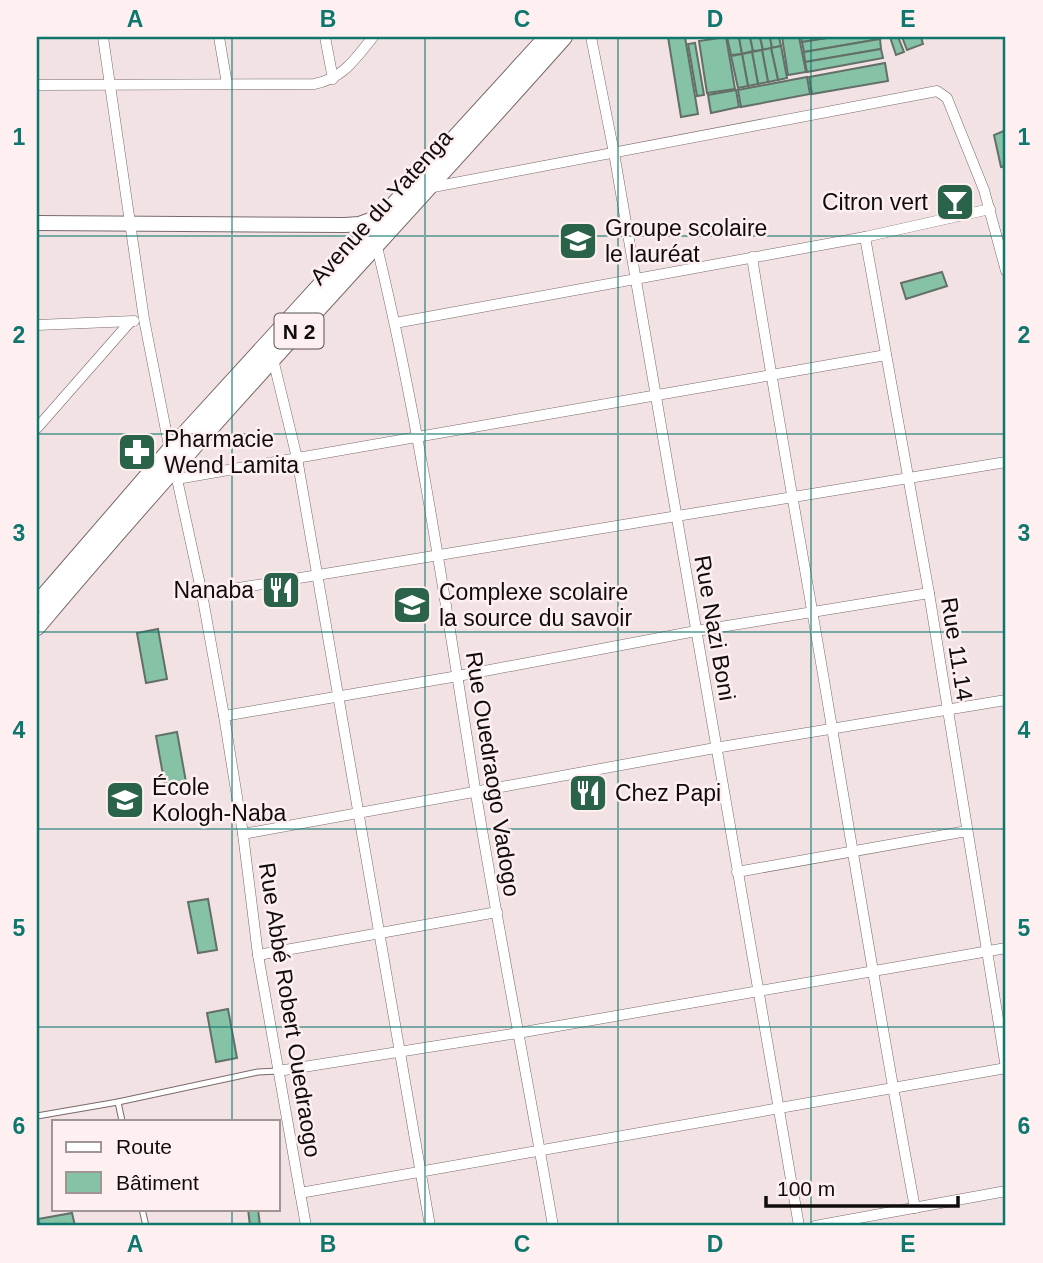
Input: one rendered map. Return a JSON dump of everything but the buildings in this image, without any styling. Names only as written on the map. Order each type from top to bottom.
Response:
[{"type":"main road","name":"Avenue du Yatenga","points":[[37,604],[170,450],[547,37]]},
{"type":"main road","name":"Avenue du Yatenga","points":[[37,627],[273,359],[564,37]]},
{"type":"street","name":"Rue Abbé Robert Ouedraogo","points":[[103,37],[144,319],[174,474],[202,594],[224,716],[243,834],[258,955],[306,1226]]},
{"type":"street","points":[[219,37],[227,84]]},
{"type":"street","points":[[325,37],[333,79]]},
{"type":"street","points":[[37,85],[314,85],[333,79],[348,67],[373,37]]},
{"type":"street","name":"Rue Nazi Boni","points":[[591,37],[614,153],[799,1226]]},
{"type":"street","points":[[428,189],[932,91],[941,92],[947,97],[990,209],[1006,271]]},
{"type":"street","points":[[395,323],[866,237],[990,209]]},
{"type":"street","points":[[37,223],[345,225],[359,224],[385,215]]},
{"type":"street","points":[[345,225],[353,228],[356,233],[354,248]]},
{"type":"street","name":"Rue 11.14","points":[[866,237],[929,593],[1006,1068]]},
{"type":"street","name":"Rue Ouedraogo Vadogo","points":[[377,247],[418,438],[475,790],[553,1226]]},
{"type":"street","points":[[752,257],[791,498],[915,1208]]},
{"type":"street","points":[[37,325],[130,322],[144,319]]},
{"type":"street","points":[[37,428],[130,322]]},
{"type":"street","points":[[174,474],[297,458],[418,438],[886,355]]},
{"type":"street","points":[[273,359],[297,458],[430,1226]]},
{"type":"street","points":[[202,594],[1006,462]]},
{"type":"street","points":[[224,716],[458,676],[696,631],[929,593]]},
{"type":"street","points":[[243,834],[475,790],[1006,700]]},
{"type":"street","points":[[737,872],[967,831]]},
{"type":"street","points":[[258,955],[497,912]]},
{"type":"street","points":[[278,1071],[518,1033],[1006,948]]},
{"type":"street","points":[[300,1193],[1006,1068]]},
{"type":"street","points":[[815,1226],[1006,1191]]},
{"type":"lane","points":[[37,1116],[258,1072],[278,1071]]},
{"type":"lane","points":[[118,1102],[122,1120]]},
{"type":"place","name":"Citron vert","points":[[955,202]]},
{"type":"place","name":"Groupe scolaire le lauréat","points":[[578,241]]},
{"type":"place","name":"Pharmacie Wend Lamita","points":[[137,452]]},
{"type":"place","name":"Nanaba","points":[[281,590]]},
{"type":"place","name":"Complexe scolaire la source du savoir","points":[[412,605]]},
{"type":"place","name":"Chez Papi","points":[[588,793]]},
{"type":"place","name":"École Kologh-Naba","points":[[125,800]]}]
